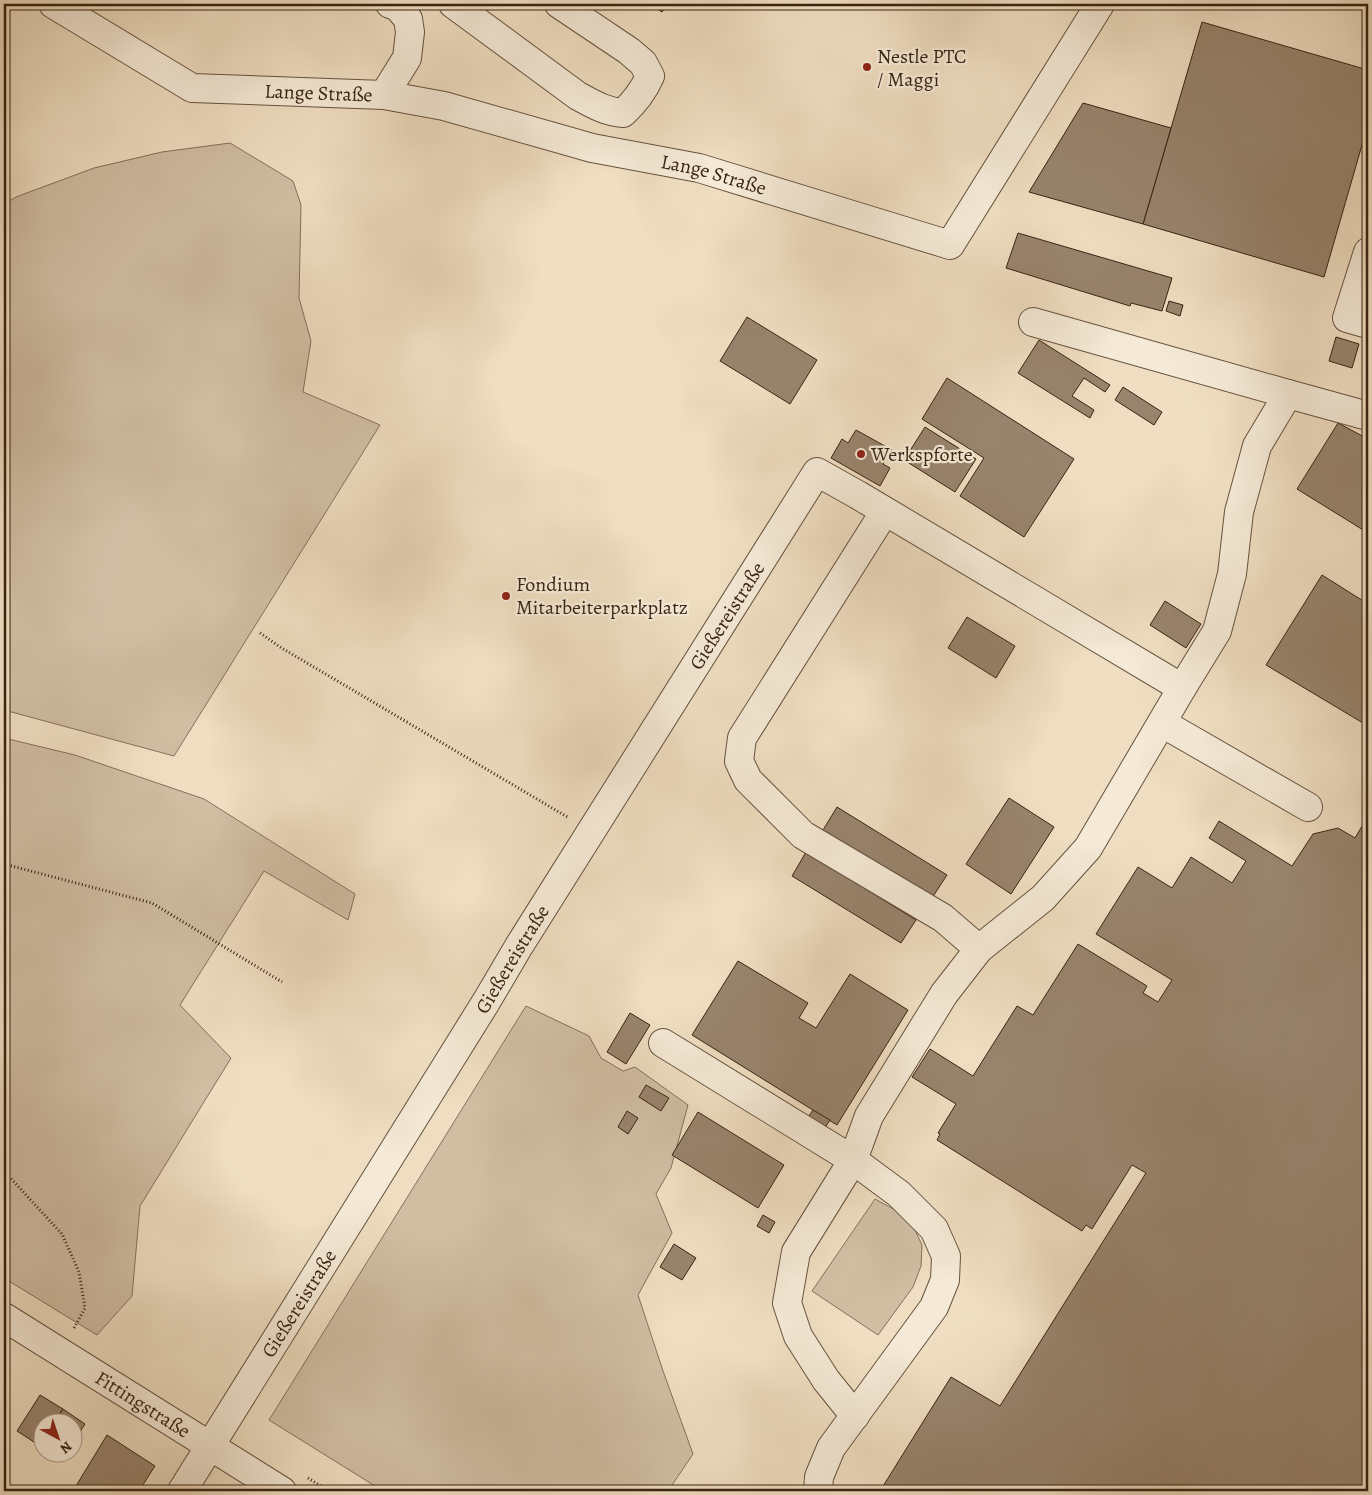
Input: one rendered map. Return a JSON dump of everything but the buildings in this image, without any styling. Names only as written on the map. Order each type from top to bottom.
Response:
[{"type":"street","name":"Lange Straße","points":[[53,4],[192,88],[384,95],[444,106],[592,148],[699,168],[950,245],[1100,4]]},
{"type":"street","points":[[453,4],[578,96],[600,108],[622,113],[644,91],[650,76],[643,63],[629,50],[560,4]]},
{"type":"street","points":[[384,95],[406,58],[410,32],[407,9]]},
{"type":"street","points":[[1368,252],[1347,318],[1368,324]]},
{"type":"street","points":[[1033,322],[1368,416]]},
{"type":"street","points":[[855,1416],[826,1380],[798,1336],[787,1303],[796,1252],[853,1160],[869,1116],[944,994],[979,949],[1043,898],[1088,848],[1217,631],[1232,574],[1239,512],[1257,446],[1288,394]]},
{"type":"street","name":"Gießereistraße","points":[[182,1491],[591,831],[817,472],[884,511]]},
{"type":"street","points":[[979,949],[943,918],[803,835],[748,780],[739,761],[742,738],[884,511],[1182,688]]},
{"type":"street","points":[[1162,723],[1308,807]]},
{"type":"street","points":[[663,1044],[853,1160],[899,1194],[934,1229],[946,1256],[945,1280],[934,1307],[831,1448],[819,1477],[818,1491]]},
{"type":"street","name":"Fittingstraße","points":[[4,1317],[282,1491]]},
{"type":"path","points":[[260,633],[280,647],[591,831]]},
{"type":"path","points":[[4,864],[152,903],[282,982]]},
{"type":"path","points":[[4,1172],[62,1234],[79,1272],[85,1308],[60,1353]]},
{"type":"shaded area","points":[[230,143],[293,181],[301,205],[299,298],[311,341],[303,392],[380,425],[174,756],[4,710],[4,204],[16,197],[94,168],[162,152]]},
{"type":"shaded area","points":[[4,738],[75,755],[204,799],[355,894],[348,920],[264,871],[180,1005],[231,1058],[140,1206],[132,1296],[97,1335],[4,1278]]},
{"type":"shaded area","points":[[526,1006],[589,1036],[601,1058],[623,1071],[635,1067],[688,1105],[671,1168],[656,1194],[672,1233],[638,1295],[693,1454],[668,1491],[383,1491],[269,1420]]},
{"type":"shaded area","points":[[875,1199],[897,1211],[915,1230],[922,1245],[921,1266],[913,1287],[878,1335],[812,1291]]},
{"type":"place","name":"Nestle PTC / Maggi","points":[[867,67]]},
{"type":"place","name":"Werkspforte","points":[[861,454]]},
{"type":"place","name":"Fondium Mitarbeiterparkplatz","points":[[506,596]]}]
